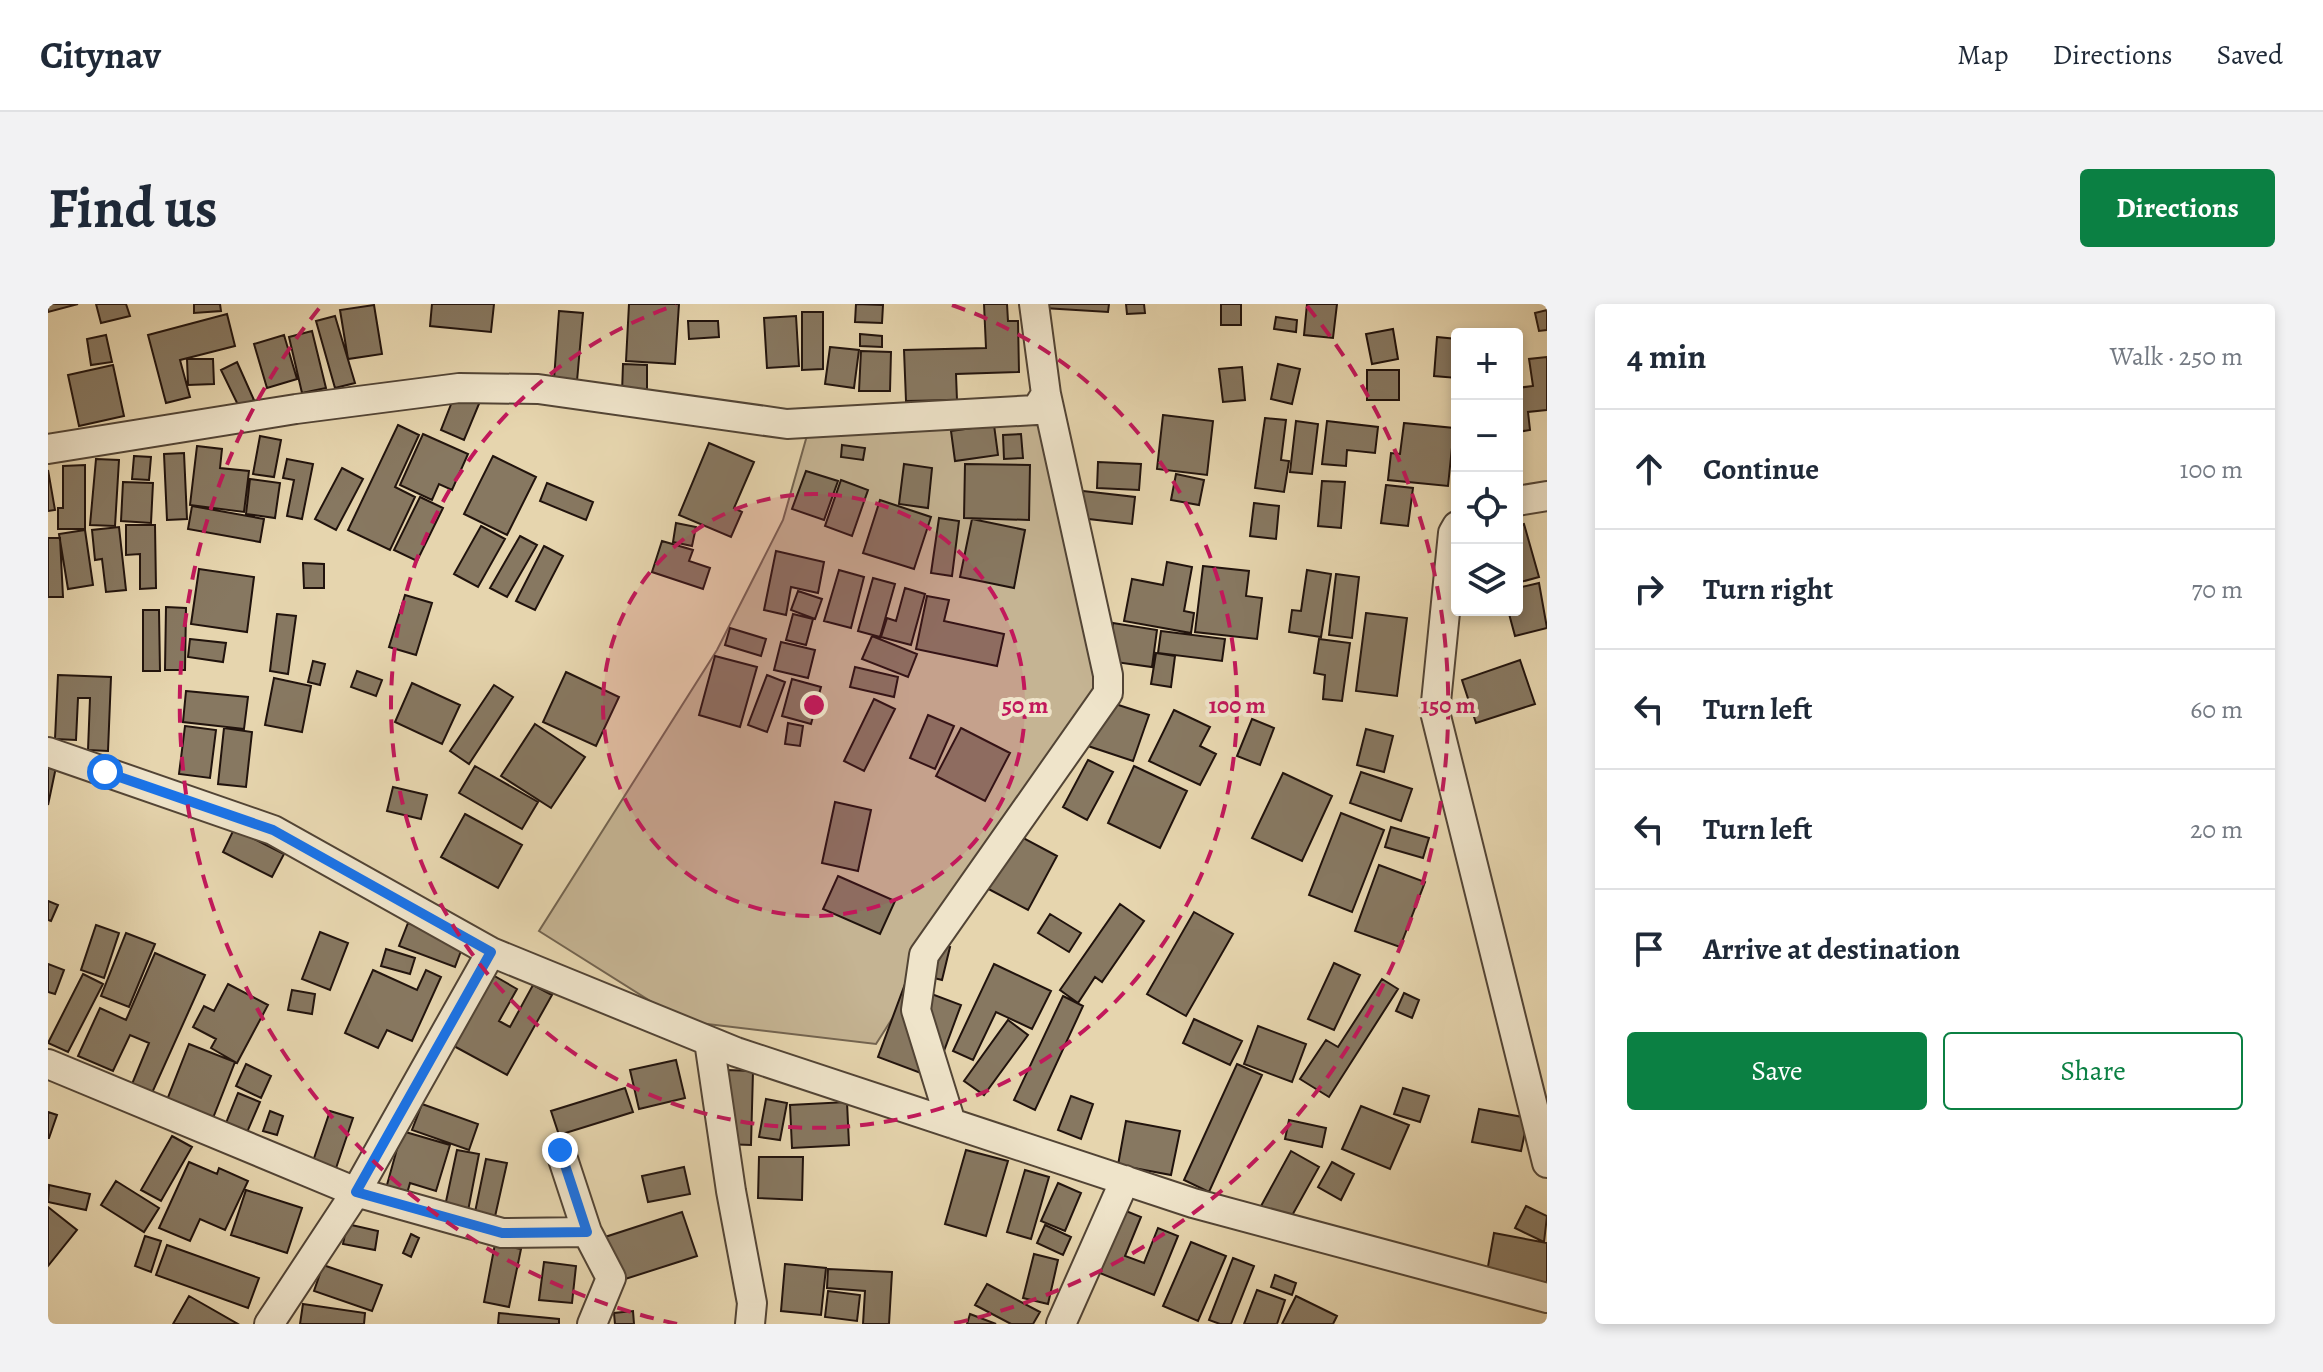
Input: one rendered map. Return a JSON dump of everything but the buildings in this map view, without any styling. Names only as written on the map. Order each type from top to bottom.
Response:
[{"type":"street","points":[[951,1123],[916,1010],[924,955],[1108,693],[1108,675],[1046,394],[1034,304]]},
{"type":"street","points":[[48,449],[296,409],[459,388],[538,389],[787,424],[1036,410],[1046,394]]},
{"type":"street","points":[[1523,500],[1547,496]]},
{"type":"street","points":[[1452,544],[1435,712],[1547,1163]]},
{"type":"street","points":[[48,752],[273,830],[491,952],[709,1041],[1193,1203],[1547,1298]]},
{"type":"street","points":[[269,1324],[356,1192],[491,952]]},
{"type":"street","points":[[709,1041],[731,1191],[752,1303],[750,1324]]},
{"type":"street","points":[[48,1064],[356,1192],[502,1233],[587,1232]]},
{"type":"street","points":[[560,1150],[587,1232],[611,1278],[592,1324]]},
{"type":"street","points":[[1061,1324],[1125,1180]]},
{"type":"shaded area","points":[[1036,415],[1106,683],[876,1044],[682,1021],[539,931],[717,650],[783,520],[808,432]]},
{"type":"route","points":[[105,772],[273,830],[491,952],[356,1192],[502,1233],[587,1232],[560,1150]]}]
